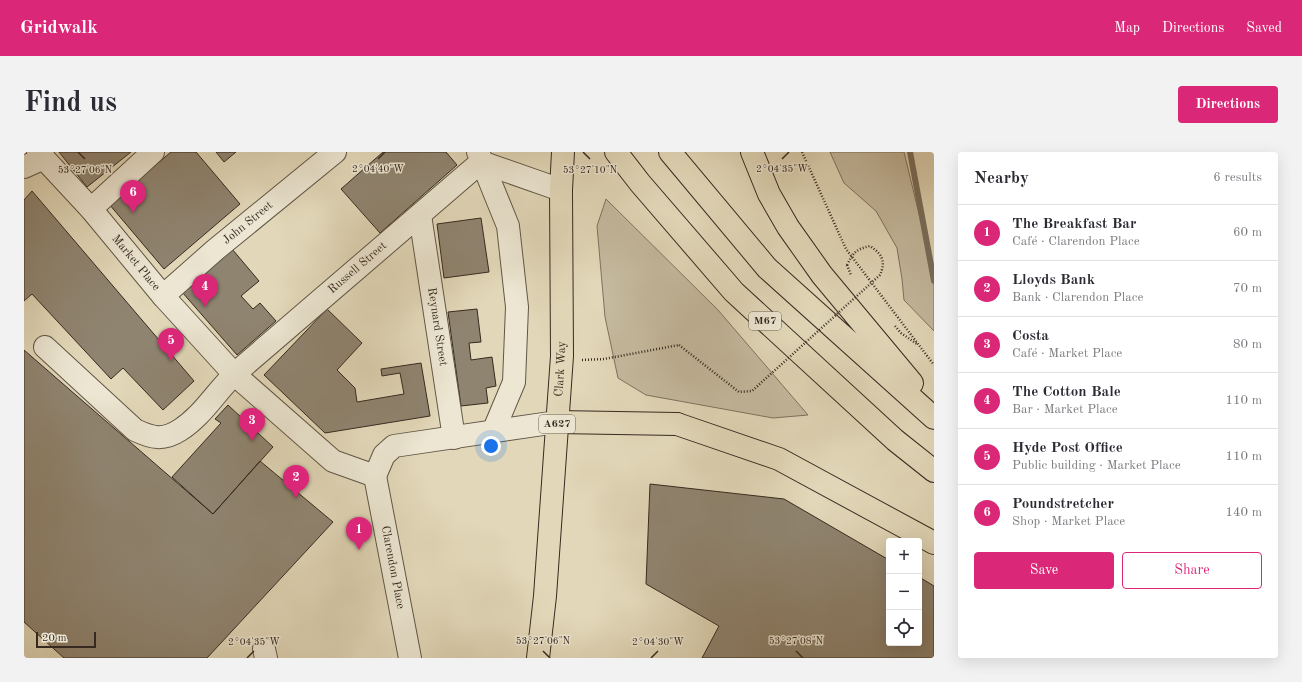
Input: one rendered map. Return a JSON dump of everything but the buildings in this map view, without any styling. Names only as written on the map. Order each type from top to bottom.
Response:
[{"type":"main road","name":"Clark Way","points":[[538,658],[545,596],[562,361],[562,190],[564,152]]},
{"type":"main road","name":"M67","points":[[616,152],[640,183],[734,292],[895,440],[934,471]]},
{"type":"main road","points":[[670,152],[767,268],[934,418]]},
{"type":"main road","points":[[752,152],[773,201],[788,227],[818,269],[934,410]]},
{"type":"main road","name":"A627","points":[[557,422],[677,424],[779,459],[934,543]]},
{"type":"street","name":"John Street","points":[[164,296],[215,250],[333,153]]},
{"type":"street","points":[[24,167],[41,155]]},
{"type":"street","name":"Market Place","points":[[41,155],[91,209],[164,296],[234,374],[333,461],[375,476]]},
{"type":"street","points":[[91,209],[149,155]]},
{"type":"street","points":[[479,157],[562,190]]},
{"type":"street","points":[[479,157],[508,226],[517,307],[514,382],[493,432]]},
{"type":"street","name":"Russell Street","points":[[45,347],[135,430],[147,436],[160,438],[169,436],[191,422],[234,374],[420,215],[479,157]]},
{"type":"street","name":"Reynard Street","points":[[420,215],[454,438]]},
{"type":"street","points":[[375,476],[384,455],[394,446],[557,422]]},
{"type":"street","name":"Clarendon Place","points":[[375,476],[410,658]]},
{"type":"path","points":[[802,152],[846,248],[934,365]]},
{"type":"path","points":[[562,361],[604,359],[679,345],[739,392],[752,391],[880,275],[884,267],[883,259],[877,251],[870,246],[853,253],[847,265],[851,275],[856,280]]},
{"type":"path","points":[[860,286],[864,291]]},
{"type":"path","points":[[891,323],[901,333],[920,346]]},
{"type":"shaded area","points":[[830,152],[904,152],[934,276],[934,331],[904,300],[897,248],[876,211],[844,183]]},
{"type":"shaded area","points":[[606,199],[718,310],[808,415],[773,418],[646,395],[618,378],[605,317],[597,226]]},
{"type":"waterway","points":[[910,152],[934,281]]},
{"type":"place","name":"Poundstretcher","points":[[133,213]]},
{"type":"place","name":"The Cotton Bale","points":[[205,307]]},
{"type":"place","name":"Hyde Post Office","points":[[171,361]]},
{"type":"place","name":"Costa","points":[[252,441]]},
{"type":"place","name":"Lloyds Bank","points":[[296,498]]},
{"type":"place","name":"The Breakfast Bar","points":[[359,550]]}]
